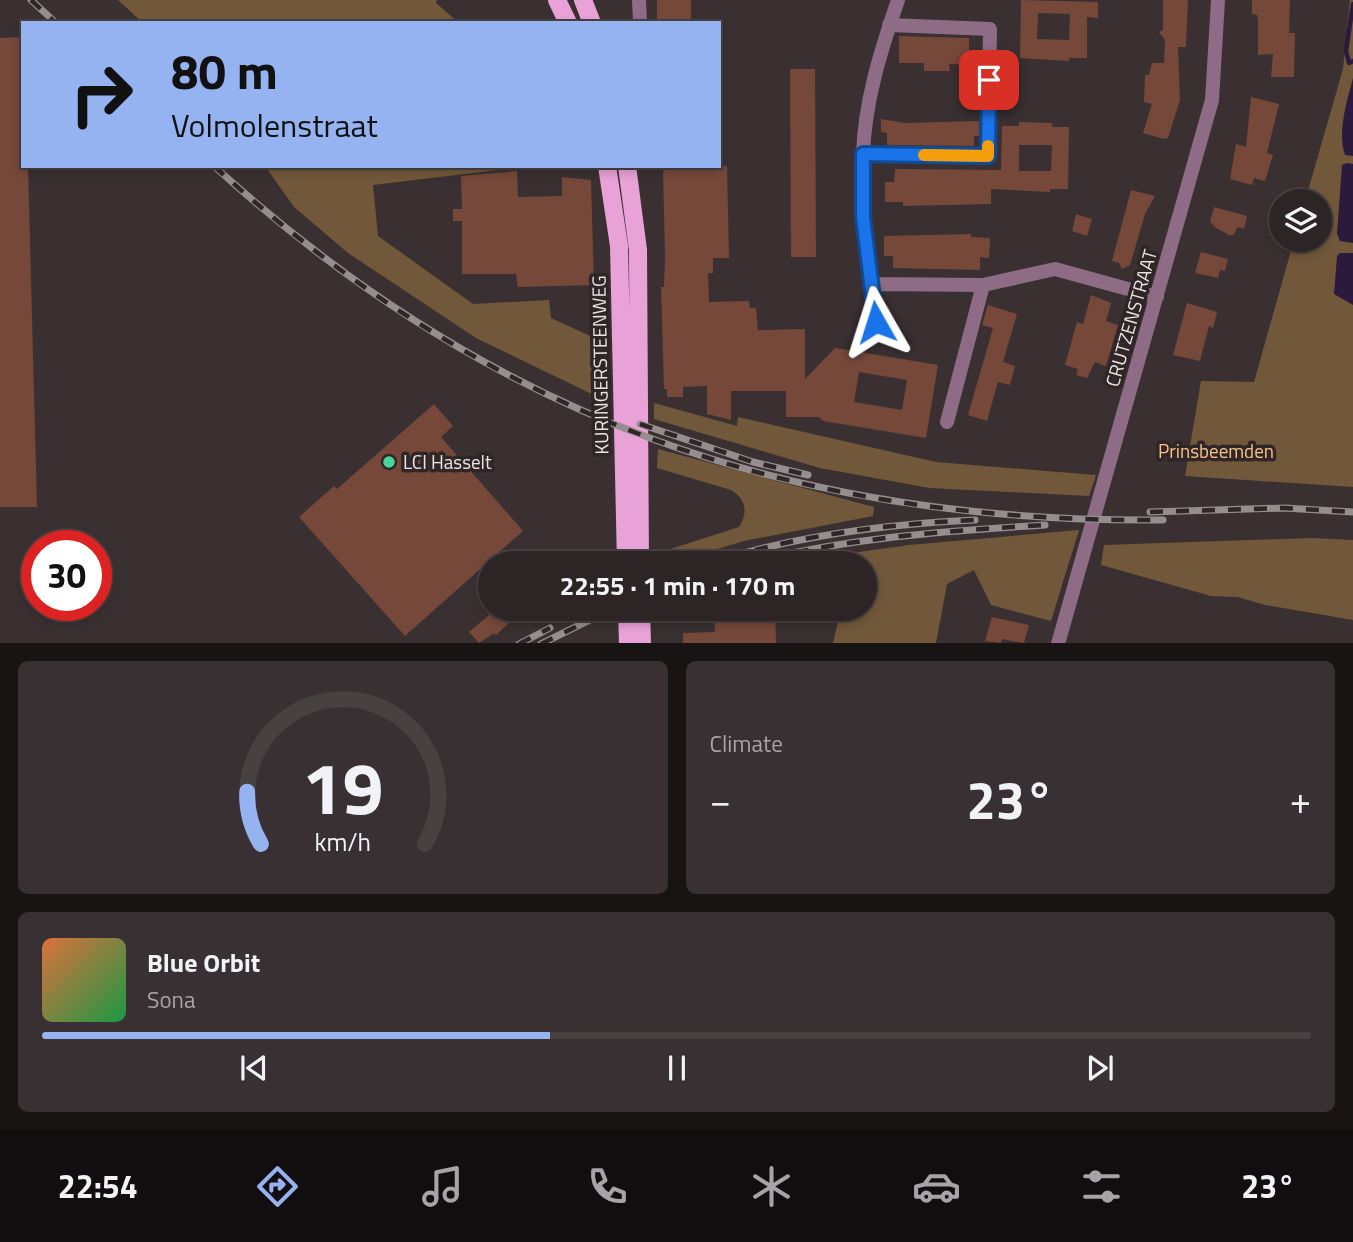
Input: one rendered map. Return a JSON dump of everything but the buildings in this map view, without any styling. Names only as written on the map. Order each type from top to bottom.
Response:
[{"type":"main road","points":[[557,0],[567,21]]},
{"type":"main road","points":[[583,0],[591,21]]},
{"type":"main road","name":"KURINGERSTEENWEG","points":[[607,168],[619,246],[626,551]]},
{"type":"main road","name":"KURINGERSTEENWEG","points":[[627,168],[638,250],[640,551]]},
{"type":"main road","points":[[627,621],[628,643]]},
{"type":"main road","points":[[641,621],[642,643]]},
{"type":"street","points":[[639,0],[640,21]]},
{"type":"street","points":[[876,322],[863,217],[863,154],[872,91],[898,0]]},
{"type":"street","name":"CRUTZENSTRAAT","points":[[1058,643],[1212,100],[1217,0]]},
{"type":"street","points":[[863,154],[988,156],[990,29],[890,25]]},
{"type":"street","points":[[872,284],[983,285],[1055,268],[1157,297]]},
{"type":"street","points":[[947,422],[983,285]]},
{"type":"green space","points":[[118,0],[437,0],[436,3],[457,21],[141,21]]},
{"type":"green space","name":"Prinsbeemden","points":[[1350,0],[1353,0],[1353,487],[1185,476],[1201,381],[1254,382],[1291,252],[1332,252],[1332,189],[1308,189],[1343,69]]},
{"type":"green space","points":[[266,168],[514,168],[373,185],[378,236],[473,304],[549,300],[551,318],[601,341],[600,398],[476,338],[348,253],[294,207]]},
{"type":"green space","points":[[654,403],[737,426],[738,417],[936,462],[1096,475],[1089,496],[929,488],[820,468],[654,419]]},
{"type":"green space","points":[[658,449],[874,507],[873,516],[744,541],[711,551],[664,551],[739,527],[745,511],[740,497],[731,490],[657,468]]},
{"type":"green space","points":[[1079,530],[1051,621],[991,605],[974,570],[947,584],[936,643],[833,643],[838,621],[877,621],[877,551],[866,551]]},
{"type":"green space","points":[[1311,538],[1353,540],[1353,620],[1265,605],[1238,597],[1211,596],[1101,565],[1104,545]]},
{"type":"shaded area","points":[[1353,78],[1353,156],[1345,155],[1342,136]]},
{"type":"shaded area","points":[[1353,164],[1353,243],[1340,241],[1337,234],[1342,165]]},
{"type":"shaded area","points":[[1340,253],[1353,253],[1353,305],[1334,294],[1337,256]]},
{"type":"waterway","points":[[1353,4],[1346,51],[1349,63],[1353,61]]},
{"type":"railway","points":[[31,0],[54,21]]},
{"type":"railway","points":[[216,168],[319,254],[427,328],[538,390],[652,439],[772,476],[896,502],[1026,516],[1163,520]]},
{"type":"railway","points":[[640,424],[753,462],[808,475]]},
{"type":"railway","points":[[1150,512],[1284,508],[1353,512]]},
{"type":"railway","points":[[751,551],[839,533],[975,520]]},
{"type":"railway","points":[[803,551],[932,533],[1045,525]]},
{"type":"railway","points":[[543,643],[588,621]]},
{"type":"railway","points":[[521,643],[550,628]]},
{"type":"slow traffic","points":[[924,155],[988,156],[988,146]]},
{"type":"place","name":"LCI Hasselt","points":[[389,462]]},
{"type":"route","points":[[876,322],[863,217],[863,154],[988,156],[989,80]]}]
